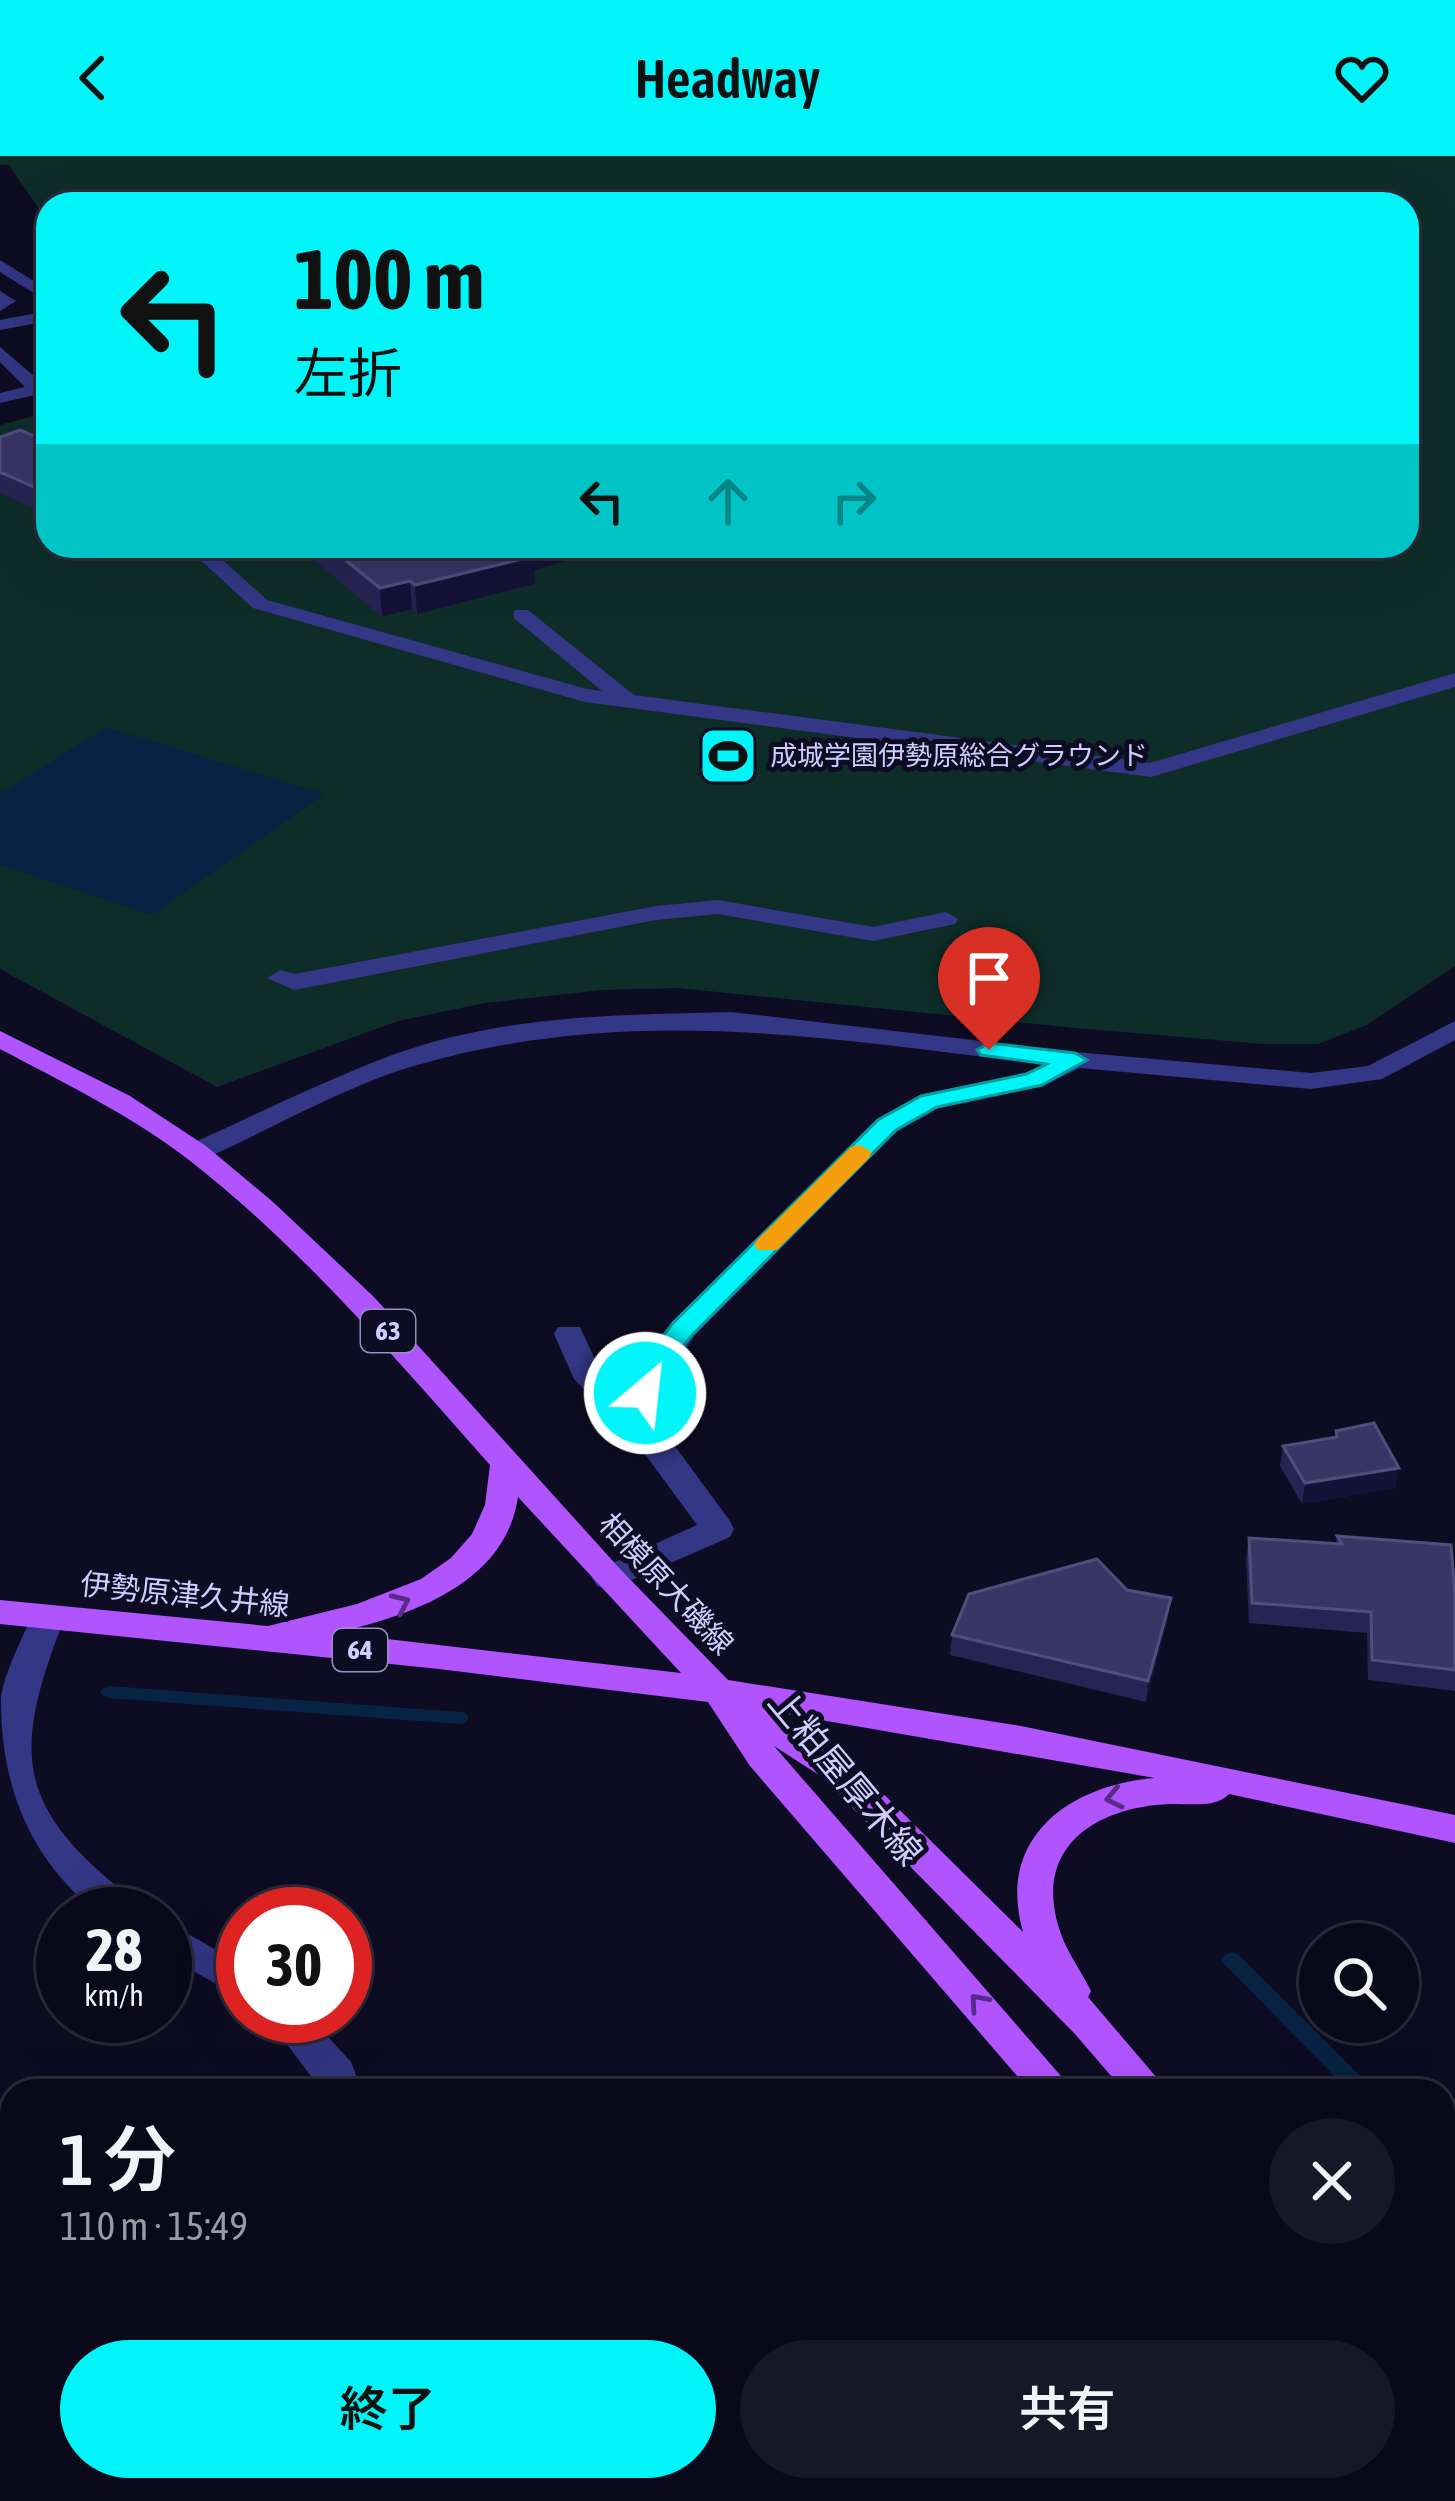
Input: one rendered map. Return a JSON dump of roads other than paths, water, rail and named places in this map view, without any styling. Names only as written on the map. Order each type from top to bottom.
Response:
[{"type":"main road","name":"相模原大磯線","points":[[0,1040],[120,1102],[196,1152],[263,1208],[364,1304],[609,1578],[719,1692],[964,1729],[1455,1829]]},
{"type":"main road","points":[[247,1637],[372,1616],[450,1579],[503,1509],[506,1462]]},
{"type":"main road","name":"伊勢原津久井線","points":[[0,1612],[719,1692]]},
{"type":"main road","name":"上粕屋厚木線","points":[[719,1692],[835,1768],[1090,2023],[1138,2079]]},
{"type":"main road","name":"上粕屋厚木線","points":[[719,1692],[764,1757],[1044,2079]]},
{"type":"main road","points":[[1090,2023],[1043,1936],[1033,1890],[1038,1864],[1066,1820],[1098,1800],[1149,1791],[1273,1790]]},
{"type":"street","points":[[0,296],[8,301],[0,306]]},
{"type":"street","points":[[0,325],[36,318]]},
{"type":"street","points":[[0,352],[36,383]]},
{"type":"street","points":[[0,371],[36,370]]},
{"type":"street","points":[[0,398],[36,390]]},
{"type":"street","points":[[208,558],[260,604],[534,681],[628,701],[1151,770],[1455,680]]},
{"type":"street","points":[[521,614],[628,701]]},
{"type":"street","points":[[503,651],[534,681]]},
{"type":"street","points":[[280,978],[294,982],[656,914],[718,907],[873,934],[946,919]]},
{"type":"street","points":[[196,1152],[400,1061],[528,1030],[587,1023],[731,1020],[1270,1080],[1326,1080],[1399,1063],[1455,1029]]},
{"type":"street","points":[[650,1441],[645,1393],[655,1364],[682,1329],[887,1125],[929,1102],[1033,1080],[1075,1060]]},
{"type":"street","points":[[569,1334],[585,1372],[650,1441],[718,1529],[609,1578]]},
{"type":"street","points":[[48,1617],[14,1715],[14,1776],[39,1832],[89,1887]]},
{"type":"street","points":[[310,2043],[339,2079]]},
{"type":"water","points":[[106,727],[325,794],[152,915],[0,865],[0,794]]},
{"type":"waterway","points":[[109,1692],[460,1718]]},
{"type":"waterway","points":[[1232,1960],[1350,2079]]},
{"type":"place","name":"成城学園伊勢原総合グラウンド","points":[[728,756]]}]
